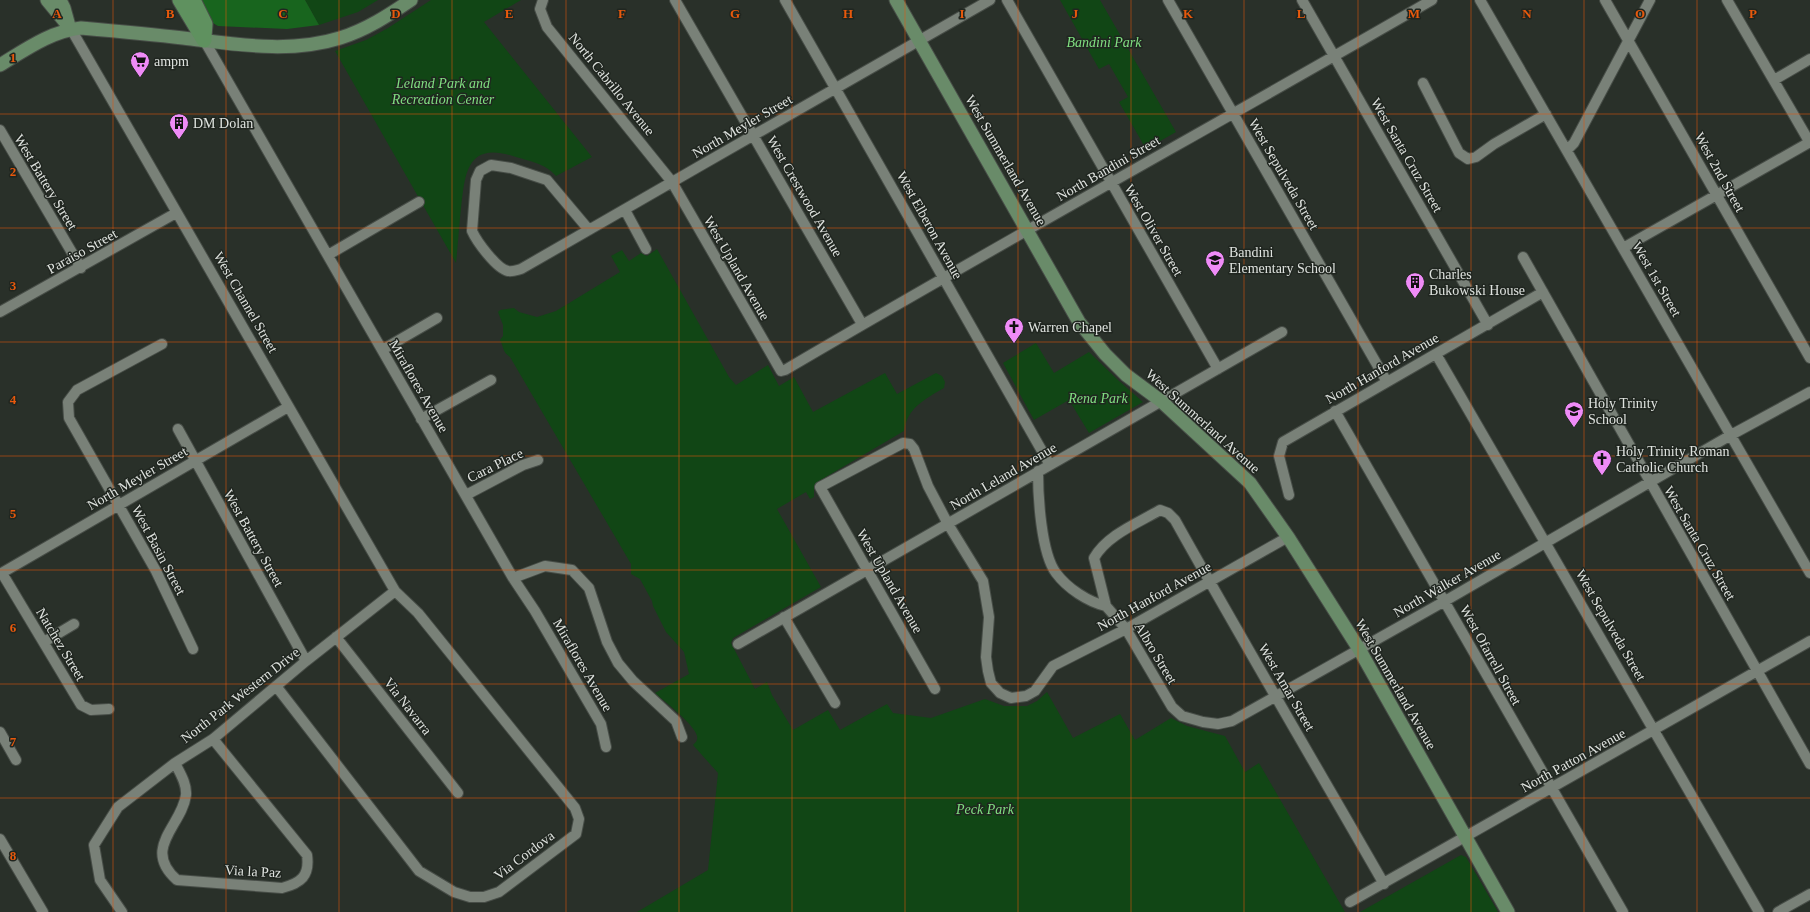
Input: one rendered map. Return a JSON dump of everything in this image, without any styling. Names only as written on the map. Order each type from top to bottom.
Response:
[{"type":"highway","points":[[180,0],[204,40]]},
{"type":"highway","points":[[193,0],[205,24],[204,40]]},
{"type":"main road","name":"West Channel Street","points":[[47,0],[70,29]]},
{"type":"main road","name":"West Channel Street","points":[[60,0],[70,29]]},
{"type":"main road","points":[[0,65],[50,36],[70,29],[81,28],[277,46],[301,46],[324,42],[363,29],[411,0]]},
{"type":"main road","name":"West Summerland Avenue","points":[[896,0],[1028,230],[1067,302],[1091,339],[1126,375],[1161,401],[1250,483],[1288,537],[1359,649],[1508,912]]},
{"type":"street","name":"North Cabrillo Avenue","points":[[543,0],[540,9],[547,27],[672,182]]},
{"type":"street","name":"West Crestwood Avenue","points":[[675,0],[754,134],[862,324]]},
{"type":"street","name":"West Elberon Avenue","points":[[784,0],[836,88],[1050,465]]},
{"type":"street","name":"North Meyler Street","points":[[589,230],[547,180],[511,168],[491,165],[480,171],[476,180],[472,232],[475,238],[499,267],[506,271],[521,269],[625,210],[754,134],[990,0]]},
{"type":"street","name":"West Oliver Street","points":[[1007,0],[1218,369]]},
{"type":"street","name":"West Sepulveda Street","points":[[1168,0],[1387,382]]},
{"type":"street","name":"West Santa Cruz Street","points":[[1302,0],[1488,324]]},
{"type":"street","name":"North Bandini Street","points":[[778,368],[780,371],[785,370],[862,324],[1432,0]]},
{"type":"street","name":"West 1st Street","points":[[1480,0],[1810,573]]},
{"type":"street","name":"West 2nd Street","points":[[1605,0],[1810,358]]},
{"type":"street","points":[[1567,150],[1574,143],[1650,0]]},
{"type":"street","points":[[1622,248],[1810,143],[1727,0]]},
{"type":"street","name":"West Channel Street","points":[[70,29],[395,591]]},
{"type":"street","name":"Miraflores Avenue","points":[[204,40],[513,578],[535,611],[600,724],[606,746]]},
{"type":"street","points":[[1774,80],[1810,59]]},
{"type":"street","points":[[1423,83],[1459,153],[1468,159],[1476,157],[1494,144],[1546,114]]},
{"type":"street","name":"West Battery Street","points":[[0,130],[81,268]]},
{"type":"street","name":"West Upland Avenue","points":[[672,182],[778,368]]},
{"type":"street","points":[[328,255],[419,202]]},
{"type":"street","points":[[625,210],[646,249]]},
{"type":"street","name":"Paraiso Street","points":[[0,312],[81,268],[176,213]]},
{"type":"street","name":"West Santa Cruz Street","points":[[1524,257],[1650,483],[1810,764]]},
{"type":"street","name":"North Hanford Avenue","points":[[1289,495],[1279,456],[1283,442],[1543,292]]},
{"type":"street","points":[[382,350],[437,318]]},
{"type":"street","name":"North Leland Avenue","points":[[738,644],[1282,332]]},
{"type":"street","name":"West Basin Street","points":[[162,344],[77,390],[68,402],[69,418],[156,571],[193,649]]},
{"type":"street","name":"West Sepulveda Street","points":[[1436,354],[1547,543],[1759,912]]},
{"type":"street","points":[[422,419],[491,380]]},
{"type":"street","name":"North Walker Avenue","points":[[1172,707],[1182,716],[1203,722],[1218,724],[1232,721],[1445,602],[1731,435],[1810,392]]},
{"type":"street","name":"North Meyler Street","points":[[1,573],[288,407]]},
{"type":"street","name":"West Ofarrell Street","points":[[1335,411],[1550,789],[1623,912]]},
{"type":"street","name":"West Battery Street","points":[[178,429],[306,661]]},
{"type":"street","name":"West Upland Avenue","points":[[936,689],[820,487],[903,443],[910,444],[914,449],[928,486],[948,524]]},
{"type":"street","name":"Cara Place","points":[[466,495],[523,465],[538,460]]},
{"type":"street","points":[[1038,471],[1038,491],[1045,544],[1055,572],[1066,584],[1080,594],[1095,604],[1106,606]]},
{"type":"street","name":"Albro Street","points":[[1160,510],[1124,531],[1099,549],[1094,558],[1095,569],[1106,606],[1126,629],[1172,707]]},
{"type":"street","name":"West Amar Street","points":[[1160,510],[1168,513],[1175,520],[1384,884]]},
{"type":"street","name":"North Hanford Avenue","points":[[948,524],[983,581],[989,617],[986,657],[991,684],[1000,692],[1011,698],[1026,696],[1035,691],[1053,666],[1126,629],[1288,537]]},
{"type":"street","points":[[513,578],[545,566],[572,570],[589,588],[607,642],[618,663],[633,681],[676,721],[682,737]]},
{"type":"street","name":"Natchez Street","points":[[1,573],[81,705],[91,710],[109,709]]},
{"type":"street","name":"North Park Western Drive","points":[[122,912],[100,880],[94,845],[118,807],[175,763],[213,739],[306,661],[395,591]]},
{"type":"street","name":"Via Cordova","points":[[276,686],[419,871],[454,892],[470,897],[484,897],[499,892],[576,834],[579,819],[575,808],[418,613],[395,591]]},
{"type":"street","points":[[784,618],[835,703]]},
{"type":"street","points":[[44,642],[74,624]]},
{"type":"street","name":"Via Navarra","points":[[336,637],[458,793]]},
{"type":"street","name":"North Patton Avenue","points":[[1350,902],[1810,641]]},
{"type":"street","points":[[0,732],[16,760]]},
{"type":"street","name":"Via la Paz","points":[[175,763],[185,785],[186,793],[184,802],[167,834],[163,850],[164,863],[170,873],[178,880],[282,888],[293,885],[305,876],[308,866],[307,855],[213,739]]},
{"type":"street","points":[[0,839],[43,912]]},
{"type":"street","points":[[1778,912],[1810,894]]},
{"type":"green space","points":[[201,0],[305,0],[319,25],[287,29],[218,26],[213,23]]},
{"type":"green space","points":[[305,0],[378,0],[358,12],[319,25]]},
{"type":"green space","name":"Leland Park and Recreation Center","points":[[431,0],[521,0],[484,22],[592,157],[556,176],[542,165],[513,156],[498,153],[486,153],[477,157],[467,172],[464,183],[456,263],[335,51],[366,40],[388,28]]},
{"type":"green space","name":"Bandini Park","points":[[1060,0],[1100,0],[1176,132],[1146,149],[1119,102],[1128,97],[1109,64],[1099,69]]},
{"type":"green space","name":"Peck Park","points":[[657,249],[729,377],[736,385],[768,365],[779,386],[794,377],[813,412],[885,373],[897,394],[936,373],[942,376],[945,382],[944,388],[924,400],[913,410],[906,423],[904,431],[819,481],[814,486],[814,497],[810,499],[806,492],[777,509],[821,587],[733,638],[731,643],[755,689],[767,682],[772,695],[793,730],[828,710],[840,730],[887,704],[893,713],[931,718],[985,699],[1004,706],[1027,706],[1037,701],[1047,692],[1073,738],[1120,714],[1135,740],[1171,718],[1187,726],[1225,736],[1245,772],[1259,763],[1345,912],[637,912],[708,870],[718,773],[693,745],[697,737],[695,731],[679,713],[655,693],[689,674],[684,652],[666,632],[640,579],[631,574],[631,564],[510,357],[504,351],[500,340],[503,336],[503,325],[498,312],[500,310],[514,308],[519,312],[537,317],[556,311],[620,272],[611,256],[622,250],[629,261],[641,253],[647,256]]},
{"type":"green space","name":"Rena Park","points":[[1036,343],[1054,373],[1089,352],[1143,402],[1089,433],[1069,400],[1034,420],[1003,363]]},
{"type":"green space","points":[[1461,855],[1466,857],[1498,912],[1360,912]]},
{"type":"place","name":"ampm","points":[[140,78]]},
{"type":"place","name":"DM Dolan","points":[[179,140]]},
{"type":"place","name":"Bandini Elementary School","points":[[1215,277]]},
{"type":"place","name":"Charles Bukowski House","points":[[1415,299]]},
{"type":"place","name":"Warren Chapel","points":[[1014,344]]},
{"type":"place","name":"Holy Trinity School","points":[[1574,428]]},
{"type":"place","name":"Holy Trinity Roman Catholic Church","points":[[1602,476]]}]
